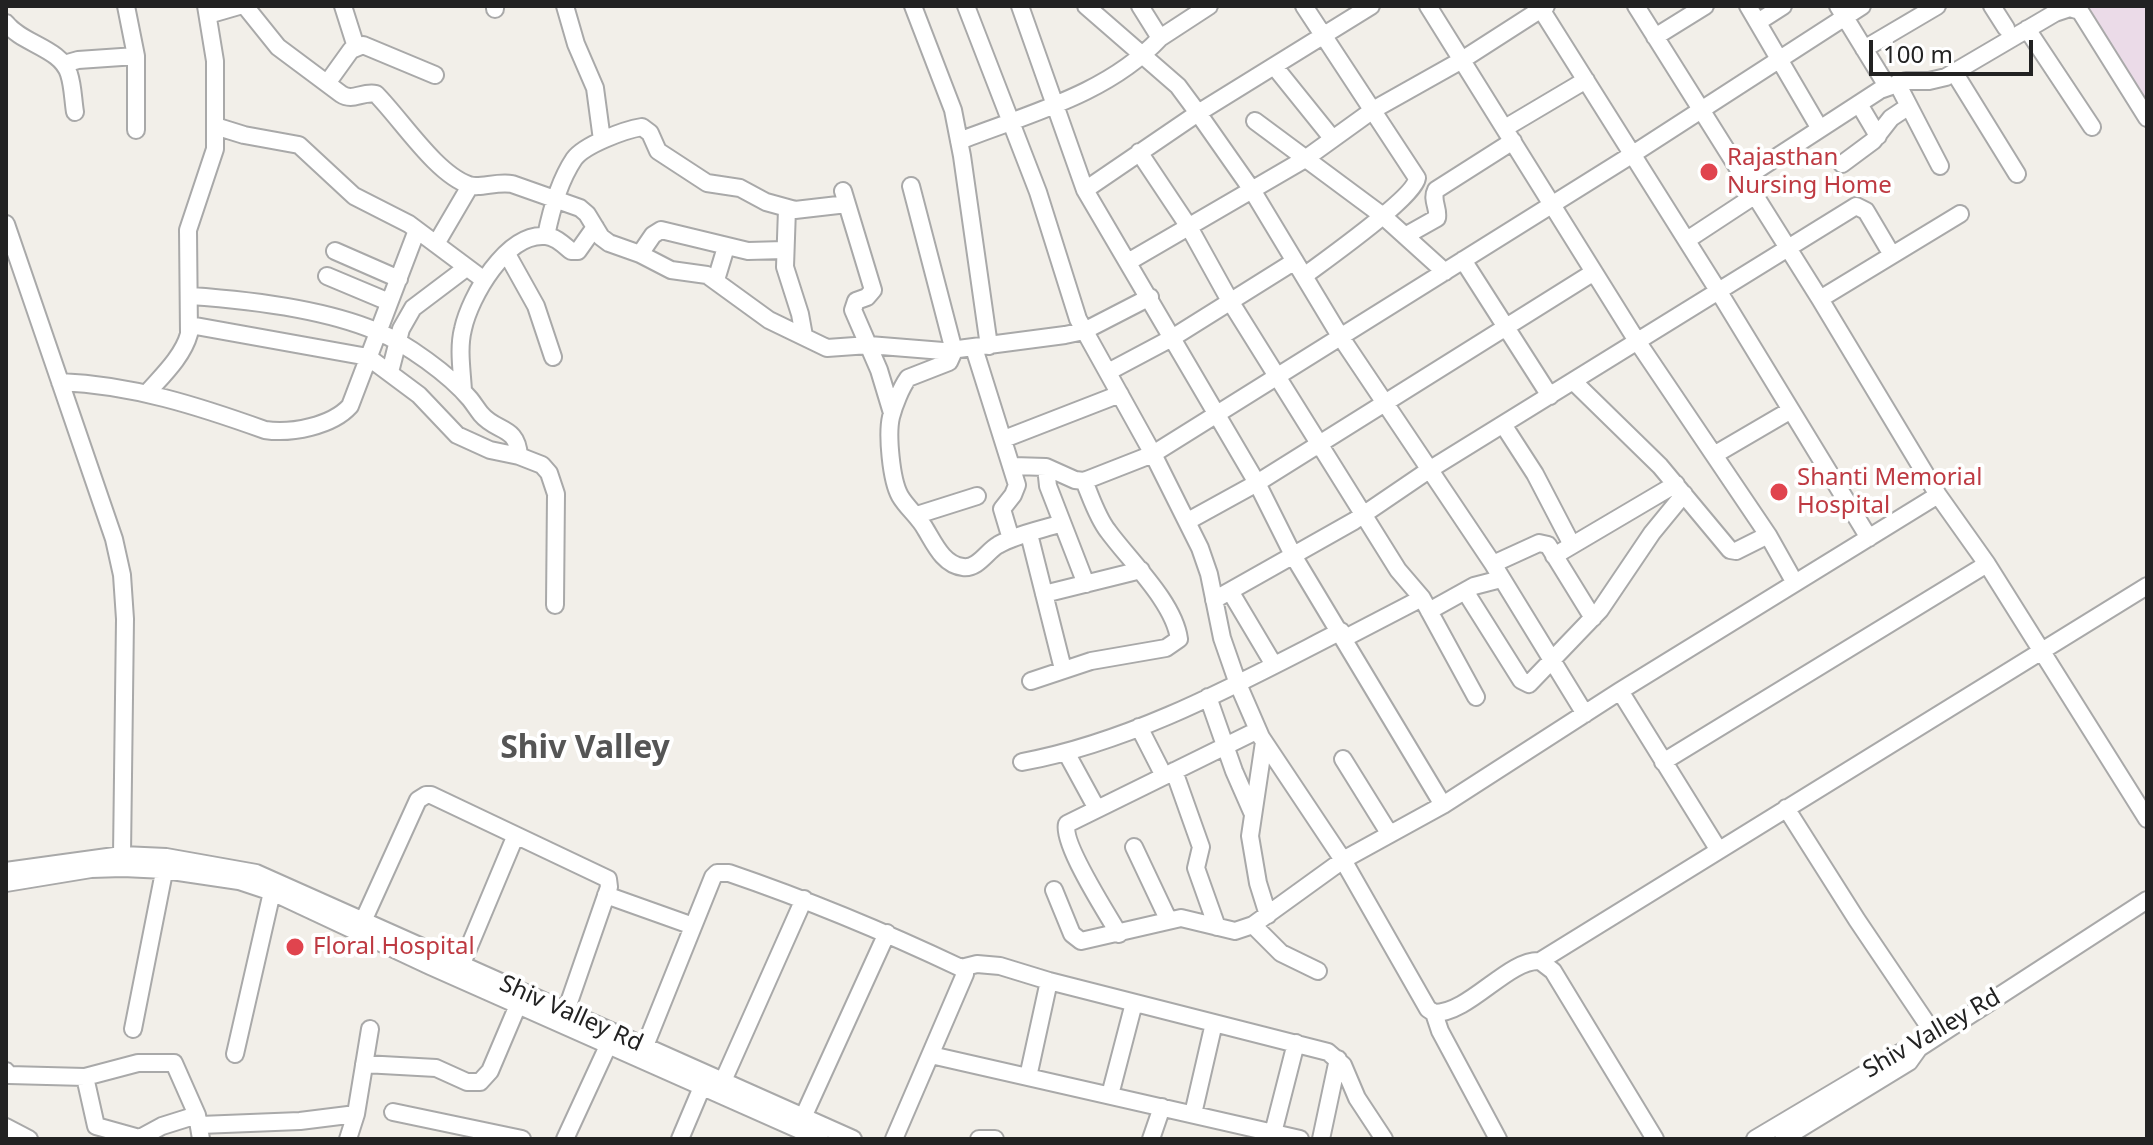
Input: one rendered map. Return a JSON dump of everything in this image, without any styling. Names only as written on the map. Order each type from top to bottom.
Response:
[{"type":"street","points":[[126,6],[136,56],[136,130]]},
{"type":"street","points":[[148,392],[187,343],[190,325],[188,230],[200,189],[214,160],[215,61],[207,11],[239,6]]},
{"type":"street","points":[[245,6],[278,47],[347,98],[376,94],[443,169],[470,186],[502,182],[585,211],[601,237],[609,243],[671,270],[702,273],[716,280],[746,305],[827,348],[869,345],[954,351],[1084,331],[1150,297]]},
{"type":"street","points":[[343,6],[356,47]]},
{"type":"street","points":[[565,6],[576,44],[595,88],[602,140]]},
{"type":"street","points":[[913,6],[946,86],[959,141],[982,347],[1017,490],[1003,504],[1002,514],[1011,539]]},
{"type":"street","points":[[966,6],[1038,192],[1084,331],[1188,521],[1209,574],[1222,638],[1261,736],[1343,860],[1422,1001],[1434,1013],[1440,1031],[1498,1139]]},
{"type":"street","points":[[1020,6],[1085,190],[1257,483],[1294,557],[1443,805]]},
{"type":"street","points":[[1086,6],[1178,86],[1198,113],[1252,190],[1340,336],[1497,572],[1585,714]]},
{"type":"street","points":[[1140,6],[1160,38]]},
{"type":"street","points":[[959,141],[1085,92],[1144,55],[1160,38],[1209,6]]},
{"type":"street","points":[[1304,6],[1417,178],[1412,191],[1304,276]]},
{"type":"street","points":[[1085,190],[1198,113],[1371,6]]},
{"type":"street","points":[[1428,6],[1637,341],[1768,535],[1795,583]]},
{"type":"street","points":[[1636,6],[1788,247],[1938,495],[1987,564],[2147,819]]},
{"type":"street","points":[[1655,37],[1705,6]]},
{"type":"street","points":[[1748,6],[1820,129]]},
{"type":"street","points":[[1758,22],[1783,6]]},
{"type":"street","points":[[1013,466],[1046,467],[1084,481],[1153,454],[1781,60],[1841,12],[1862,6]]},
{"type":"street","points":[[1864,49],[1919,11],[1937,6]]},
{"type":"street","points":[[1992,6],[2006,28]]},
{"type":"street","points":[[1128,262],[1305,159],[1373,110],[1462,60],[1542,7],[1869,538]]},
{"type":"street","points":[[1743,179],[1892,85],[1938,80],[2027,29],[2053,9],[2080,11],[2147,118]]},
{"type":"street","points":[[1841,12],[1864,49],[1909,106],[1940,166]]},
{"type":"street","points":[[6,23],[13,32],[64,64],[71,77],[75,112]]},
{"type":"street","points":[[2027,29],[2092,127]]},
{"type":"street","points":[[328,82],[356,47],[371,47],[435,75]]},
{"type":"street","points":[[64,64],[78,60],[136,56]]},
{"type":"street","points":[[1274,66],[1332,138]]},
{"type":"street","points":[[1954,72],[2017,174]]},
{"type":"street","points":[[1405,236],[1437,218],[1433,194],[1436,190],[1586,80]]},
{"type":"street","points":[[1859,104],[1878,136]]},
{"type":"street","points":[[1842,164],[1878,136],[1891,118],[1909,106]]},
{"type":"street","points":[[1255,121],[1383,216],[1445,272]]},
{"type":"street","points":[[215,126],[299,145],[354,196],[417,230],[484,280]]},
{"type":"street","points":[[546,236],[557,199],[577,156],[602,140],[635,128],[647,129],[658,151],[707,183],[740,188],[787,209],[801,210],[845,197],[873,290],[872,294],[853,305],[892,413]]},
{"type":"street","points":[[1139,152],[1189,227],[1230,301],[1398,570],[1425,605],[1476,697]]},
{"type":"street","points":[[436,244],[470,186]]},
{"type":"street","points":[[911,186],[954,351],[949,362],[908,378],[892,413],[890,434],[901,497],[917,515],[940,552],[949,562],[960,567],[973,566],[997,546],[1011,539],[1062,523]]},
{"type":"street","points":[[1687,240],[1754,196]]},
{"type":"street","points":[[1214,600],[1294,557],[1856,206],[1866,211],[1892,255]]},
{"type":"street","points":[[787,209],[785,267],[804,336]]},
{"type":"street","points":[[1820,299],[1960,214]]},
{"type":"street","points":[[6,224],[114,539],[122,575],[125,619],[122,855]]},
{"type":"street","points":[[463,391],[463,325],[484,280],[507,254],[530,239],[546,236],[575,252],[595,227]]},
{"type":"street","points":[[60,382],[148,392],[265,430],[294,431],[344,412],[350,406],[417,230]]},
{"type":"street","points":[[640,254],[653,235],[661,230],[748,251],[784,250]]},
{"type":"street","points":[[716,280],[726,247]]},
{"type":"street","points":[[335,251],[399,279]]},
{"type":"street","points":[[507,254],[536,306],[553,357]]},
{"type":"street","points":[[1463,260],[1550,396]]},
{"type":"street","points":[[1108,372],[1172,338],[1295,261]]},
{"type":"street","points":[[390,372],[405,320],[413,308],[466,268]]},
{"type":"street","points":[[1188,521],[1257,483],[1594,272]]},
{"type":"street","points":[[327,276],[389,302]]},
{"type":"street","points":[[190,296],[235,299],[297,310],[377,331],[398,342],[463,391],[489,422],[515,437],[519,444],[519,456]]},
{"type":"street","points":[[190,325],[368,357],[431,407],[457,435],[490,450],[542,465],[549,473],[556,494],[555,605]]},
{"type":"street","points":[[1574,382],[1680,489],[1730,550],[1736,551],[1768,535]]},
{"type":"street","points":[[1004,439],[1120,394]]},
{"type":"street","points":[[1714,455],[1791,410]]},
{"type":"street","points":[[1504,426],[1535,474],[1572,545]]},
{"type":"street","points":[[1046,467],[1048,486],[1086,584]]},
{"type":"street","points":[[1031,681],[1091,661],[1166,648],[1176,643],[1179,635],[1149,579],[1106,529],[1084,481]]},
{"type":"street","points":[[1554,556],[1680,489]]},
{"type":"street","points":[[1465,591],[1525,684],[1534,681],[1593,618],[1680,489]]},
{"type":"street","points":[[1054,890],[1076,938],[1081,941],[1119,934],[1168,919],[1181,918],[1235,931],[1253,925],[1343,860],[1443,805],[1620,691],[1938,495]]},
{"type":"street","points":[[917,515],[977,496]]},
{"type":"street","points":[[1029,534],[1063,669]]},
{"type":"street","points":[[1022,762],[1067,754],[1139,727],[1343,634],[1465,591],[1539,543],[1548,545],[1593,618]]},
{"type":"street","points":[[1663,762],[1987,564]]},
{"type":"street","points":[[1044,594],[1141,570]]},
{"type":"street","points":[[1434,1013],[1451,1011],[1525,963],[1540,961],[2147,586]]},
{"type":"street","points":[[1230,591],[1274,665]]},
{"type":"street","points":[[1620,691],[1718,849]]},
{"type":"street","points":[[1208,697],[1252,812]]},
{"type":"street","points":[[1139,727],[1169,774],[1201,847],[1196,868],[1217,927]]},
{"type":"street","points":[[1119,934],[1080,867],[1065,831],[1067,824],[1225,747],[1261,736]]},
{"type":"street","points":[[1261,736],[1252,812],[1252,853],[1268,915]]},
{"type":"street","points":[[1067,754],[1097,809]]},
{"type":"street","points":[[1343,759],[1389,833]]},
{"type":"street","points":[[361,926],[421,796],[431,795],[515,837],[603,875],[609,882],[566,1011]]},
{"type":"street","points":[[1786,808],[1936,1037]]},
{"type":"street","points":[[461,966],[515,837]]},
{"type":"street","points":[[1134,847],[1168,919]]},
{"type":"street","name":"Shiv Valley Rd","points":[[6,871],[122,855],[239,881],[361,926],[566,1011],[611,1039],[702,1087],[820,1139]]},
{"type":"street","points":[[133,1029],[166,863]]},
{"type":"street","name":"Shiv Valley Rd","points":[[6,883],[91,869],[166,863],[256,873],[518,1005],[611,1039],[645,1046],[723,1081],[798,1128],[853,1139]]},
{"type":"street","points":[[645,1046],[717,873],[729,873],[804,899],[961,968],[988,963],[1328,1052],[1338,1059],[1357,1098],[1384,1139]]},
{"type":"street","points":[[235,1054],[272,892]]},
{"type":"street","points":[[606,895],[693,926]]},
{"type":"street","points":[[723,1081],[804,899]]},
{"type":"street","name":"Shiv Valley Rd","points":[[1755,1139],[1903,1051],[1919,1048],[2147,900]]},
{"type":"street","points":[[1253,925],[1281,953],[1318,971]]},
{"type":"street","points":[[798,1128],[887,933]]},
{"type":"street","points":[[1540,961],[1553,971],[1655,1139]]},
{"type":"street","points":[[894,1139],[965,979],[961,968]]},
{"type":"street","points":[[1028,1077],[1049,981]]},
{"type":"street","points":[[1110,1095],[1134,1003]]},
{"type":"street","points":[[364,1064],[436,1068],[467,1082],[480,1082],[490,1071],[518,1005]]},
{"type":"street","points":[[1193,1114],[1214,1023]]},
{"type":"street","points":[[348,1139],[356,1114],[370,1029]]},
{"type":"street","points":[[565,1139],[611,1039]]},
{"type":"street","points":[[1273,1133],[1296,1043]]},
{"type":"street","points":[[1783,1139],[1909,1062],[1919,1048]]},
{"type":"street","points":[[931,1055],[1193,1114],[1239,1132],[1273,1133],[1300,1139]]},
{"type":"street","points":[[1321,1139],[1338,1059]]},
{"type":"street","points":[[6,1071],[9,1075],[85,1077],[138,1063],[174,1063],[199,1126]]},
{"type":"street","points":[[85,1077],[96,1126],[138,1138],[162,1126],[285,1122],[356,1114]]},
{"type":"street","points":[[680,1139],[702,1087]]},
{"type":"street","points":[[1151,1139],[1162,1107]]},
{"type":"street","points":[[393,1112],[522,1139]]},
{"type":"street","points":[[6,1127],[29,1139]]},
{"type":"street","points":[[979,1139],[995,1139]]},
{"type":"shaded area","points":[[2079,6],[2147,6],[2147,109]]},
{"type":"place","name":"Rajasthan Nursing Home","points":[[1709,172]]},
{"type":"place","name":"Shanti Memorial Hospital","points":[[1779,492]]},
{"type":"place","name":"Floral Hospital","points":[[295,947]]},
{"type":"district","name":"Shiv Valley","points":[[585,749]]}]
